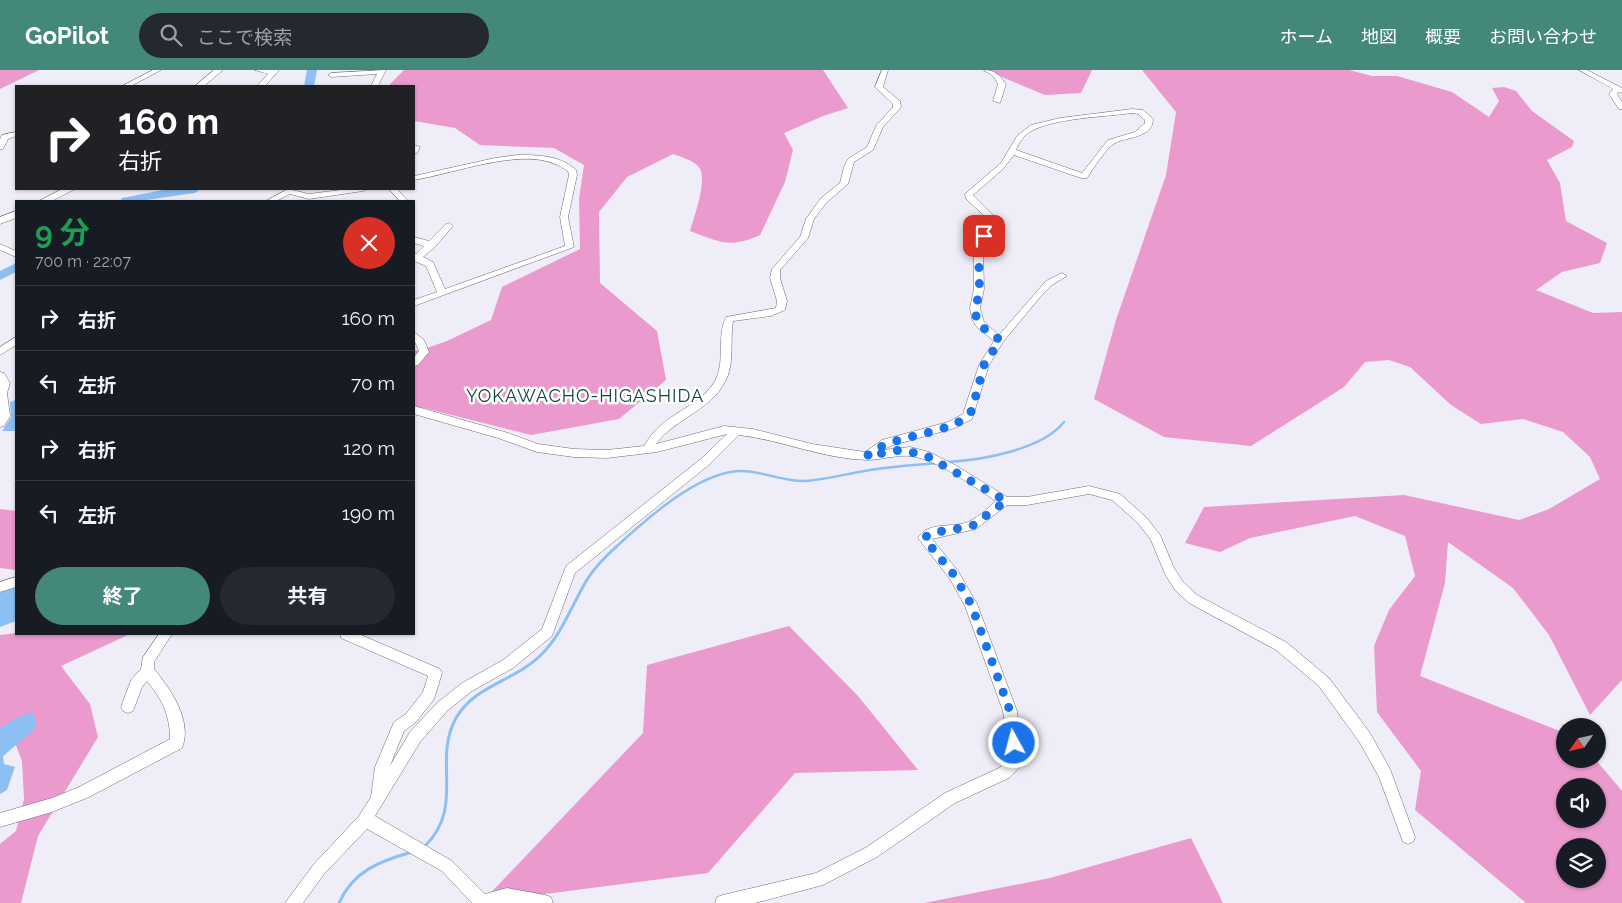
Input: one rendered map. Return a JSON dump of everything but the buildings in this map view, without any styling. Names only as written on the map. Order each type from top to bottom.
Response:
[{"type":"main road","points":[[201,85],[219,70]]},
{"type":"main road","points":[[46,200],[68,190]]},
{"type":"main road","points":[[0,221],[15,214]]},
{"type":"street","points":[[128,85],[158,70]]},
{"type":"street","points":[[258,70],[274,72]]},
{"type":"street","points":[[647,449],[663,429],[709,396],[719,383],[726,356],[726,330],[729,319],[780,310],[782,301],[775,278],[776,270],[804,238],[810,219],[824,200],[844,184],[848,167],[852,161],[870,148],[880,126],[897,107],[897,103],[879,86],[885,70]]},
{"type":"street","points":[[987,70],[995,75],[1002,84],[997,101]]},
{"type":"street","points":[[1582,70],[1618,87],[1613,94],[1622,107]]},
{"type":"street","points":[[135,71],[141,79]]},
{"type":"street","points":[[330,75],[382,71],[375,85]]},
{"type":"street","points":[[262,85],[274,72]]},
{"type":"street","points":[[1000,340],[978,324],[976,319],[975,308],[979,289],[977,263],[980,246],[990,216],[969,197],[981,182],[1006,161],[1010,151],[1027,130],[1040,125],[1132,111],[1140,112],[1149,119],[1149,123],[1143,131],[1111,142],[1084,176],[1010,151]]},
{"type":"street","points":[[0,147],[5,137],[15,134]]},
{"type":"street","points":[[415,178],[439,175],[474,164],[519,157],[557,161],[572,170],[573,184],[564,217],[570,247],[415,303]]},
{"type":"street","points":[[272,200],[289,192],[308,197],[356,190]]},
{"type":"street","points":[[395,190],[403,200]]},
{"type":"street","points":[[415,257],[432,246],[449,226]]},
{"type":"street","points":[[415,240],[432,246]]},
{"type":"street","points":[[0,247],[13,253]]},
{"type":"street","points":[[415,257],[430,264],[442,293]]},
{"type":"street","points":[[867,456],[875,448],[886,443],[951,425],[968,416],[984,365],[1000,340],[1049,283],[1062,276]]},
{"type":"street","points":[[415,336],[421,342],[424,352],[415,362]]},
{"type":"street","points":[[0,352],[15,341]]},
{"type":"street","points":[[0,422],[5,416],[2,379],[15,380]]},
{"type":"street","points":[[415,410],[501,435],[537,448],[574,453],[606,454],[647,449],[724,430],[753,433],[812,448],[867,456],[900,450],[925,455],[1006,501],[1027,501],[1089,490],[1116,497],[1142,520],[1156,538],[1169,570],[1179,586],[1192,599],[1281,646],[1324,682],[1366,738],[1385,774],[1408,837]]},
{"type":"street","points":[[293,903],[319,869],[364,821],[415,737],[442,708],[467,687],[508,664],[547,632],[570,570],[657,498],[706,461],[736,432]]},
{"type":"street","points":[[723,903],[818,880],[872,852],[950,798],[1004,773],[1016,761],[1010,711],[971,604],[954,575],[924,538],[931,533],[972,526],[1006,501]]},
{"type":"street","points":[[0,586],[15,582]]},
{"type":"street","points":[[128,707],[136,684],[147,671],[148,661],[167,635]]},
{"type":"street","points":[[348,635],[435,673],[429,695],[411,718],[399,727],[382,767],[375,802]]},
{"type":"street","points":[[0,820],[52,805],[84,792],[177,743],[177,728],[170,697],[147,671]]},
{"type":"street","points":[[364,821],[371,822],[447,866],[482,902],[506,896],[545,903]]},
{"type":"shaded area","points":[[0,70],[39,70],[0,89]]},
{"type":"shaded area","points":[[404,70],[823,70],[848,108],[823,116],[784,133],[793,150],[785,182],[760,235],[740,242],[717,241],[690,231],[700,197],[702,179],[698,166],[690,160],[673,154],[627,177],[599,212],[600,283],[657,331],[666,380],[619,419],[531,435],[424,408],[415,413],[415,350],[418,351],[447,341],[491,320],[502,287],[580,249],[579,199],[584,165],[554,148],[480,145],[455,128],[415,121],[415,85],[389,85]]},
{"type":"shaded area","points":[[985,70],[1092,70],[1081,93],[1045,95]]},
{"type":"shaded area","points":[[1142,70],[1349,70],[1372,76],[1397,76],[1452,92],[1489,117],[1499,101],[1492,88],[1504,87],[1516,91],[1532,111],[1574,141],[1572,147],[1547,160],[1560,183],[1566,221],[1607,243],[1600,263],[1562,272],[1536,290],[1593,313],[1622,312],[1622,680],[1590,715],[1549,635],[1513,588],[1448,542],[1445,583],[1420,676],[1556,729],[1556,768],[1603,768],[1622,791],[1622,903],[1526,903],[1415,810],[1421,771],[1377,712],[1374,646],[1389,610],[1415,576],[1405,536],[1355,516],[1250,538],[1220,552],[1185,543],[1204,507],[1404,495],[1519,520],[1549,509],[1600,479],[1590,457],[1563,432],[1523,419],[1481,424],[1451,405],[1410,367],[1389,360],[1365,362],[1344,387],[1251,446],[1164,437],[1094,399],[1116,320],[1166,175],[1176,112]]},
{"type":"shaded area","points":[[0,509],[15,511],[15,570],[0,568]]},
{"type":"shaded area","points":[[789,626],[858,696],[918,770],[795,773],[708,873],[482,902],[643,733],[647,665]]},
{"type":"shaded area","points":[[15,633],[15,635],[128,635],[61,666],[90,704],[98,737],[38,836],[21,903],[0,903],[0,844],[16,831],[24,799],[22,761],[14,740],[0,743],[0,635]]},
{"type":"shaded area","points":[[1191,838],[1223,903],[924,903],[1050,878]]},
{"type":"water","points":[[15,400],[15,431],[2,431],[11,417],[10,402]]},
{"type":"water","points":[[15,587],[15,621],[0,627],[0,592]]},
{"type":"water","points":[[34,713],[36,728],[3,756],[4,764],[15,767],[7,790],[0,794],[0,728],[22,715]]},
{"type":"waterway","points":[[309,85],[312,70]]},
{"type":"waterway","points":[[130,200],[154,194],[187,190]]},
{"type":"waterway","points":[[0,276],[15,268]]},
{"type":"waterway","points":[[948,462],[977,459],[1010,452],[1041,440],[1054,432],[1064,422]]},
{"type":"waterway","points":[[615,548],[641,524],[672,500],[706,480],[723,474],[747,471],[788,480],[806,481],[877,469],[938,463]]},
{"type":"waterway","points":[[424,847],[436,832],[443,816],[446,800],[449,734],[456,718],[464,707],[484,690],[531,664],[541,655],[561,628],[594,569],[616,547]]},
{"type":"waterway","points":[[339,903],[345,892],[360,875],[389,859],[412,852]]},
{"type":"district","name":"YOKAWACHO-HIGASHIDA","points":[[585,395]]},
{"type":"route","points":[[984,236],[977,263],[979,289],[975,308],[976,319],[978,324],[1000,340],[984,365],[979,377],[972,410],[968,416],[951,425],[886,443],[875,448],[867,456],[900,450],[925,455],[951,468],[1006,501],[972,526],[931,533],[924,538],[954,575],[971,604],[1010,711],[1014,743]]}]
